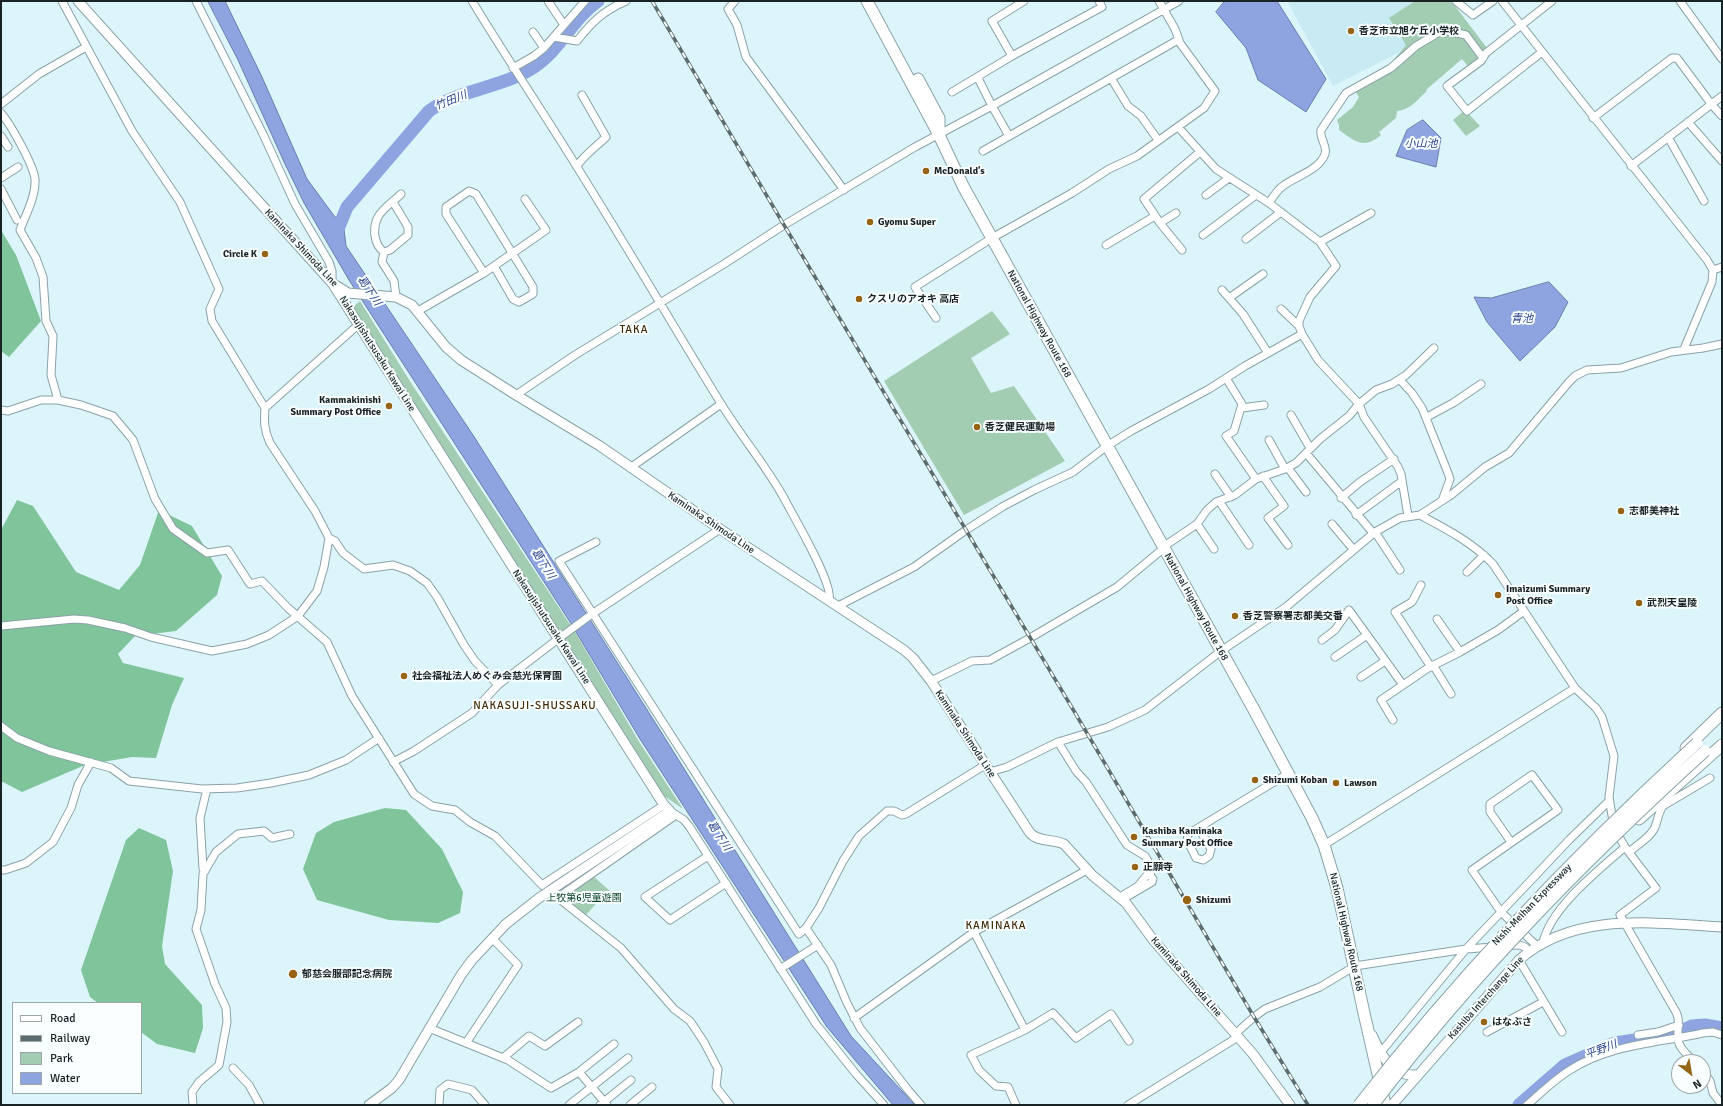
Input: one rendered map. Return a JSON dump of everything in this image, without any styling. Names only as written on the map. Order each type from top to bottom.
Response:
[{"type":"highway","name":"National Highway Route 168","points":[[868,1],[939,135],[963,186],[1289,773],[1312,818],[1324,845],[1337,888],[1385,1105]]},
{"type":"highway","name":"National Highway Route 168","points":[[876,1],[939,118],[939,135]]},
{"type":"highway","points":[[1702,747],[1722,713]]},
{"type":"highway","name":"Nishi-Meihan Expressway","points":[[1373,1105],[1405,1063],[1478,977],[1558,891],[1702,747],[1722,722]]},
{"type":"highway","name":"Nishi-Meihan Expressway","points":[[1359,1105],[1384,1073],[1490,949],[1590,845],[1682,758],[1722,736]]},
{"type":"highway","points":[[1702,747],[1722,745]]},
{"type":"main road","name":"Kaminaka Shimoda Line","points":[[78,1],[332,283],[342,290],[352,294],[396,297],[412,305],[442,344],[452,353],[516,395],[600,446],[720,529],[838,606],[913,658],[931,681],[1033,836],[1064,844],[1087,870],[1121,898],[1154,941],[1253,1054],[1290,1105]]},
{"type":"main road","name":"Nakasujishutsusaku Kawai Line","points":[[332,283],[558,638],[670,810]]},
{"type":"main road","points":[[369,1105],[392,1088],[399,1080],[410,1064],[429,1028],[461,975],[472,960],[506,924],[539,898],[670,810]]},
{"type":"main road","name":"Kashiba Interchange Line","points":[[1392,1105],[1519,960],[1536,947],[1574,931],[1608,924],[1640,922],[1722,927]]},
{"type":"main road","points":[[1364,1013],[1381,1052],[1394,1068],[1404,1074],[1418,1075]]},
{"type":"street","points":[[1,626],[74,619],[88,620],[125,628],[212,651],[247,644],[268,635],[298,616],[317,591],[324,567],[328,538],[325,528],[315,511],[270,443],[265,433],[265,408],[212,321],[210,309],[219,289],[180,202],[132,131],[62,1]]},
{"type":"street","points":[[196,1],[263,134],[295,204],[329,262],[332,271],[332,283]]},
{"type":"street","points":[[472,1],[513,69],[577,166],[662,303],[721,404],[777,486],[825,576],[830,596],[829,600]]},
{"type":"street","points":[[548,1],[564,25]]},
{"type":"street","points":[[513,69],[534,56],[556,37],[564,25],[585,1]]},
{"type":"street","points":[[556,37],[577,41],[603,13],[626,1]]},
{"type":"street","points":[[735,1],[728,9],[737,26],[746,56],[844,190]]},
{"type":"street","points":[[1012,56],[992,21],[1024,1]]},
{"type":"street","points":[[952,92],[978,78],[1012,56],[1102,7],[1099,1]]},
{"type":"street","points":[[936,318],[915,287],[992,238],[1072,193],[1109,169],[1137,156],[1204,108],[1215,91],[1178,40],[1175,29],[1159,1]]},
{"type":"street","points":[[516,395],[575,355],[662,303],[784,225],[915,147],[992,106],[1179,1]]},
{"type":"street","points":[[1456,1],[1473,15],[1493,1]]},
{"type":"street","points":[[1502,1],[1713,270],[1712,282],[1684,349]]},
{"type":"street","points":[[1542,52],[1468,111],[1447,86],[1481,61],[1486,53],[1552,1]]},
{"type":"street","points":[[1680,1],[1722,59]]},
{"type":"street","points":[[1269,203],[1283,186],[1309,171],[1326,154],[1320,134],[1321,130],[1346,93],[1391,68],[1416,46],[1443,30],[1466,35],[1483,58]]},
{"type":"street","points":[[534,32],[544,48]]},
{"type":"street","points":[[983,151],[1178,40]]},
{"type":"street","points":[[1,104],[39,74],[86,47]]},
{"type":"street","points":[[1593,118],[1672,58],[1677,58],[1722,116]]},
{"type":"street","points":[[978,78],[1009,136]]},
{"type":"street","points":[[1111,78],[1128,106],[1141,116],[1158,140]]},
{"type":"street","points":[[577,166],[582,158],[606,137],[582,94]]},
{"type":"street","points":[[1631,166],[1722,96]]},
{"type":"street","points":[[1,113],[27,157],[35,179],[33,197],[20,230],[36,258],[43,278],[46,321],[53,336],[54,348],[51,375],[58,400]]},
{"type":"street","points":[[1688,122],[1722,161]]},
{"type":"street","points":[[1178,126],[1216,169],[1269,203],[1320,242],[1336,266],[1310,297],[1298,326]]},
{"type":"street","points":[[1,136],[8,147]]},
{"type":"street","points":[[1668,138],[1704,201]]},
{"type":"street","points":[[1182,250],[1160,223],[1144,199],[1200,152]]},
{"type":"street","points":[[1,178],[18,167]]},
{"type":"street","points":[[1206,195],[1229,178]]},
{"type":"street","points":[[1,189],[17,220]]},
{"type":"street","points":[[484,273],[446,214],[446,207],[470,191],[476,194],[513,254],[533,287],[533,294],[519,302],[513,300],[494,266]]},
{"type":"street","points":[[384,252],[380,249],[374,238],[378,217],[401,194]]},
{"type":"street","points":[[1204,235],[1256,195]]},
{"type":"street","points":[[418,311],[484,273],[546,230],[525,199]]},
{"type":"street","points":[[384,252],[390,250],[408,235],[408,227],[393,202]]},
{"type":"street","points":[[1246,239],[1281,212]]},
{"type":"street","points":[[1160,223],[1176,213]]},
{"type":"street","points":[[1320,242],[1372,213]]},
{"type":"street","points":[[1106,246],[1155,216]]},
{"type":"street","points":[[384,252],[382,262],[394,282],[396,297]]},
{"type":"street","points":[[1713,270],[1722,268]]},
{"type":"street","points":[[1230,298],[1263,274]]},
{"type":"street","points":[[1222,290],[1243,314],[1268,352]]},
{"type":"street","points":[[1281,309],[1298,326],[1324,367],[1359,404],[1364,417],[1394,459],[1402,481],[1408,516]]},
{"type":"street","points":[[265,408],[358,325]]},
{"type":"street","points":[[838,606],[914,567],[966,530],[1002,507],[1073,472],[1107,446],[1143,424],[1195,397],[1268,352],[1302,334]]},
{"type":"street","points":[[596,542],[559,561],[591,614],[799,934],[806,928],[826,896],[848,851],[866,828],[887,811],[894,811],[902,815],[906,814],[988,768],[1007,767],[1058,742],[1108,727],[1145,710],[1221,651],[1286,607],[1353,549],[1374,533],[1394,520],[1420,514],[1442,501],[1485,467],[1510,453],[1575,376],[1587,370],[1626,366],[1684,349],[1703,348],[1722,344]]},
{"type":"street","points":[[931,681],[972,661],[990,660],[1117,587],[1163,547],[1197,524],[1207,510],[1219,501],[1231,497],[1259,478],[1296,463],[1320,438],[1349,416],[1359,404],[1382,387],[1400,380],[1434,348]]},
{"type":"street","points":[[1226,378],[1242,404],[1234,431],[1226,436],[1259,478],[1284,506],[1268,518],[1288,545]]},
{"type":"street","points":[[1400,380],[1417,399],[1426,417],[1450,479],[1442,501]]},
{"type":"street","points":[[1426,417],[1461,398],[1481,384]]},
{"type":"street","points":[[1,410],[8,411],[40,400],[58,400],[113,416],[133,440],[155,499],[173,529],[207,553],[228,550],[250,584],[262,581],[273,594],[327,642],[352,696],[414,794],[432,806],[455,810],[470,822],[495,836],[542,885],[622,948],[674,1009],[690,1021],[704,1042],[718,1069],[716,1087],[730,1105]]},
{"type":"street","points":[[630,468],[721,404]]},
{"type":"street","points":[[1242,408],[1264,405]]},
{"type":"street","points":[[1291,415],[1308,451],[1342,498],[1374,533],[1400,570]]},
{"type":"street","points":[[1269,440],[1286,468],[1306,492]]},
{"type":"street","points":[[1342,498],[1360,482],[1394,459]]},
{"type":"street","points":[[1215,474],[1231,497]]},
{"type":"street","points":[[1356,515],[1402,481]]},
{"type":"street","points":[[1219,501],[1249,545]]},
{"type":"street","points":[[1420,514],[1466,540],[1493,564],[1575,688],[1596,708],[1602,717],[1614,756],[1609,786],[1609,802],[1614,828],[1627,849],[1656,888],[1620,915],[1679,1017],[1678,1032],[1680,1045],[1687,1054]]},
{"type":"street","points":[[1197,524],[1214,549]]},
{"type":"street","points":[[1332,524],[1353,549]]},
{"type":"street","points":[[393,762],[414,751],[472,713],[498,685],[558,638],[591,614],[720,529]]},
{"type":"street","points":[[328,538],[335,541],[343,552],[364,569],[392,565],[410,571],[427,583],[475,661],[498,685]]},
{"type":"street","points":[[1467,572],[1484,555]]},
{"type":"street","points":[[1421,585],[1412,602],[1395,612],[1451,694]]},
{"type":"street","points":[[1322,640],[1335,630],[1349,610],[1403,685]]},
{"type":"street","points":[[1393,720],[1380,700],[1432,666],[1498,630],[1524,611]]},
{"type":"street","points":[[1437,619],[1460,652]]},
{"type":"street","points":[[1335,657],[1367,635]]},
{"type":"street","points":[[1361,678],[1385,661]]},
{"type":"street","points":[[1324,845],[1575,688]]},
{"type":"street","points":[[1,726],[17,738],[49,751],[111,768],[129,781],[207,789],[237,788],[309,775],[346,760],[379,738]]},
{"type":"street","points":[[1058,742],[1076,772],[1086,782],[1127,845],[1145,856],[1152,868],[1150,876],[1153,879],[1152,882],[1121,898]]},
{"type":"street","points":[[1,870],[26,863],[53,842],[71,808],[78,785],[91,762]]},
{"type":"street","points":[[1205,824],[1202,832],[1212,849],[1210,856],[1203,860],[1196,858],[1187,840],[1188,834],[1289,773]]},
{"type":"street","points":[[1511,842],[1490,812],[1490,804],[1532,775],[1558,810],[1472,870],[1501,912],[1536,947]]},
{"type":"street","points":[[1536,947],[1560,909],[1598,870],[1653,831],[1656,826],[1659,812],[1663,806],[1710,778]]},
{"type":"street","points":[[205,871],[203,869],[200,818],[207,789]]},
{"type":"street","points":[[1381,1052],[1466,950],[1569,840],[1609,802]]},
{"type":"street","points":[[670,810],[689,826],[782,968],[816,1024],[839,1054],[884,1105]]},
{"type":"street","points":[[542,885],[670,810]]},
{"type":"street","points":[[558,898],[670,810]]},
{"type":"street","points":[[193,1105],[192,1092],[199,1082],[219,1065],[227,1022],[226,1008],[215,984],[196,929],[201,910],[203,874],[216,852],[238,834],[264,831],[272,838],[290,834]]},
{"type":"street","points":[[708,856],[645,897],[670,920],[726,883]]},
{"type":"street","points":[[854,1018],[974,932],[1087,870]]},
{"type":"street","points":[[806,928],[831,965],[854,1018],[869,1041],[922,1105]]},
{"type":"street","points":[[974,932],[1025,1030]]},
{"type":"street","points":[[466,1043],[518,965],[492,938]]},
{"type":"street","points":[[782,968],[818,945]]},
{"type":"street","points":[[1128,1105],[1236,1036],[1254,1016],[1265,1009],[1320,987],[1355,966],[1466,950],[1520,945],[1526,947],[1536,947]]},
{"type":"street","points":[[1519,960],[1562,1032]]},
{"type":"street","points":[[1487,1032],[1543,1002]]},
{"type":"street","points":[[1016,1105],[1008,1087],[996,1086],[979,1070],[971,1055],[1025,1030],[1053,1013],[1076,1038],[1111,1014],[1129,1041]]},
{"type":"street","points":[[503,1058],[529,1036],[545,1046],[578,1022]]},
{"type":"street","points":[[429,1028],[503,1058],[551,1088],[579,1072],[614,1044]]},
{"type":"street","points":[[1638,1035],[1658,1032],[1713,1032],[1722,1035]]},
{"type":"street","points":[[1528,1105],[1561,1076],[1582,1064],[1621,1048],[1678,1032]]},
{"type":"street","points":[[569,1105],[628,1058]]},
{"type":"street","points":[[233,1068],[249,1085],[260,1105]]},
{"type":"street","points":[[579,1072],[604,1104],[631,1080]]},
{"type":"street","points":[[439,1105],[440,1090],[448,1084],[472,1090],[485,1105]]},
{"type":"street","points":[[1711,1085],[1713,1093],[1722,1105]]},
{"type":"street","points":[[630,1105],[652,1087]]},
{"type":"shaded area","name":"香芝市立旭ケ丘小学校","points":[[1287,1],[1415,1],[1389,18],[1407,44],[1398,53],[1333,86]]},
{"type":"green space","points":[[1415,1],[1450,1],[1487,48],[1482,52],[1479,59],[1468,66],[1462,59],[1427,89],[1426,92],[1413,104],[1406,109],[1397,111],[1396,118],[1379,132],[1381,135],[1375,140],[1364,143],[1359,142],[1339,130],[1337,120],[1353,107],[1359,97],[1352,86],[1385,70],[1406,45],[1389,18]]},
{"type":"green space","points":[[1465,110],[1480,126],[1466,136],[1453,120]]},
{"type":"green space","points":[[1,230],[16,255],[41,321],[9,357],[1,351]]},
{"type":"green space","points":[[360,301],[413,386],[575,632],[638,740],[683,809],[660,793],[354,309],[354,306]]},
{"type":"green space","name":"香芝健民運動場","points":[[992,311],[1010,334],[971,358],[991,393],[1014,386],[1065,461],[964,515],[884,381]]},
{"type":"green space","points":[[17,500],[33,506],[76,572],[119,590],[140,565],[159,510],[192,526],[222,576],[217,595],[176,631],[135,636],[118,654],[123,663],[184,678],[172,705],[156,758],[132,757],[85,765],[22,792],[1,781],[1,530]]},
{"type":"green space","points":[[385,808],[406,810],[442,849],[463,892],[460,913],[438,923],[389,920],[317,900],[303,869],[316,833],[334,822]]},
{"type":"green space","points":[[139,828],[166,840],[173,871],[162,946],[165,964],[202,1005],[203,1028],[195,1053],[157,1044],[142,1033],[142,1002],[97,1002],[90,997],[81,970],[126,840]]},
{"type":"green space","name":"上牧第6児童遊園","points":[[593,876],[610,891],[604,895],[585,916],[562,897]]},
{"type":"water","name":"葛下川","points":[[208,1],[225,1],[262,77],[307,179],[335,217],[346,219],[344,229],[346,246],[473,435],[851,1036],[915,1105],[893,1105],[827,1027],[640,739],[570,622],[349,280],[304,203],[238,60]]},
{"type":"water","points":[[1225,1],[1277,1],[1326,79],[1306,112],[1258,80],[1246,48],[1216,12]]},
{"type":"water","name":"小山池","points":[[1423,120],[1441,138],[1436,167],[1396,156],[1407,130]]},
{"type":"water","name":"青池","points":[[1549,282],[1568,302],[1555,327],[1520,361],[1487,322],[1474,297],[1491,298]]},
{"type":"waterway","name":"竹田川","points":[[336,234],[347,207],[429,111],[454,98],[508,80],[534,67],[552,52],[581,16],[598,1]]},
{"type":"waterway","name":"平野川","points":[[1519,1105],[1565,1065],[1615,1043],[1674,1034],[1692,1026],[1705,1025],[1722,1028]]},
{"type":"railway","points":[[652,1],[1254,1017],[1308,1105]]},
{"type":"place","name":"香芝市立旭ケ丘小学校","points":[[1351,31]]},
{"type":"place","name":"McDonald's","points":[[926,171]]},
{"type":"place","name":"Gyomu Super","points":[[870,222]]},
{"type":"place","name":"Circle K","points":[[265,254]]},
{"type":"place","name":"クスリのアオキ 高店","points":[[859,299]]},
{"type":"place","name":"Kammakinishi Summary Post Office","points":[[389,406]]},
{"type":"place","name":"香芝健民運動場","points":[[977,427]]},
{"type":"place","name":"志都美神社","points":[[1621,511]]},
{"type":"place","name":"Imaizumi Summary Post Office","points":[[1498,595]]},
{"type":"place","name":"武烈天皇陵","points":[[1639,603]]},
{"type":"place","name":"香芝警察署志都美交番","points":[[1235,616]]},
{"type":"place","name":"社会福祉法人めぐみ会慈光保育園","points":[[404,676]]},
{"type":"place","name":"Shizumi Koban","points":[[1255,780]]},
{"type":"place","name":"Lawson","points":[[1336,783]]},
{"type":"place","name":"Kashiba Kaminaka Summary Post Office","points":[[1134,837]]},
{"type":"place","name":"正願寺","points":[[1135,867]]},
{"type":"place","name":"Shizumi","points":[[1187,900]]},
{"type":"place","name":"郁慈会服部記念病院","points":[[293,974]]},
{"type":"place","name":"はなぶさ","points":[[1484,1022]]},
{"type":"district","name":"TAKA","points":[[634,330]]},
{"type":"district","name":"NAKASUJI-SHUSSAKU","points":[[535,706]]},
{"type":"district","name":"KAMINAKA","points":[[996,926]]}]
